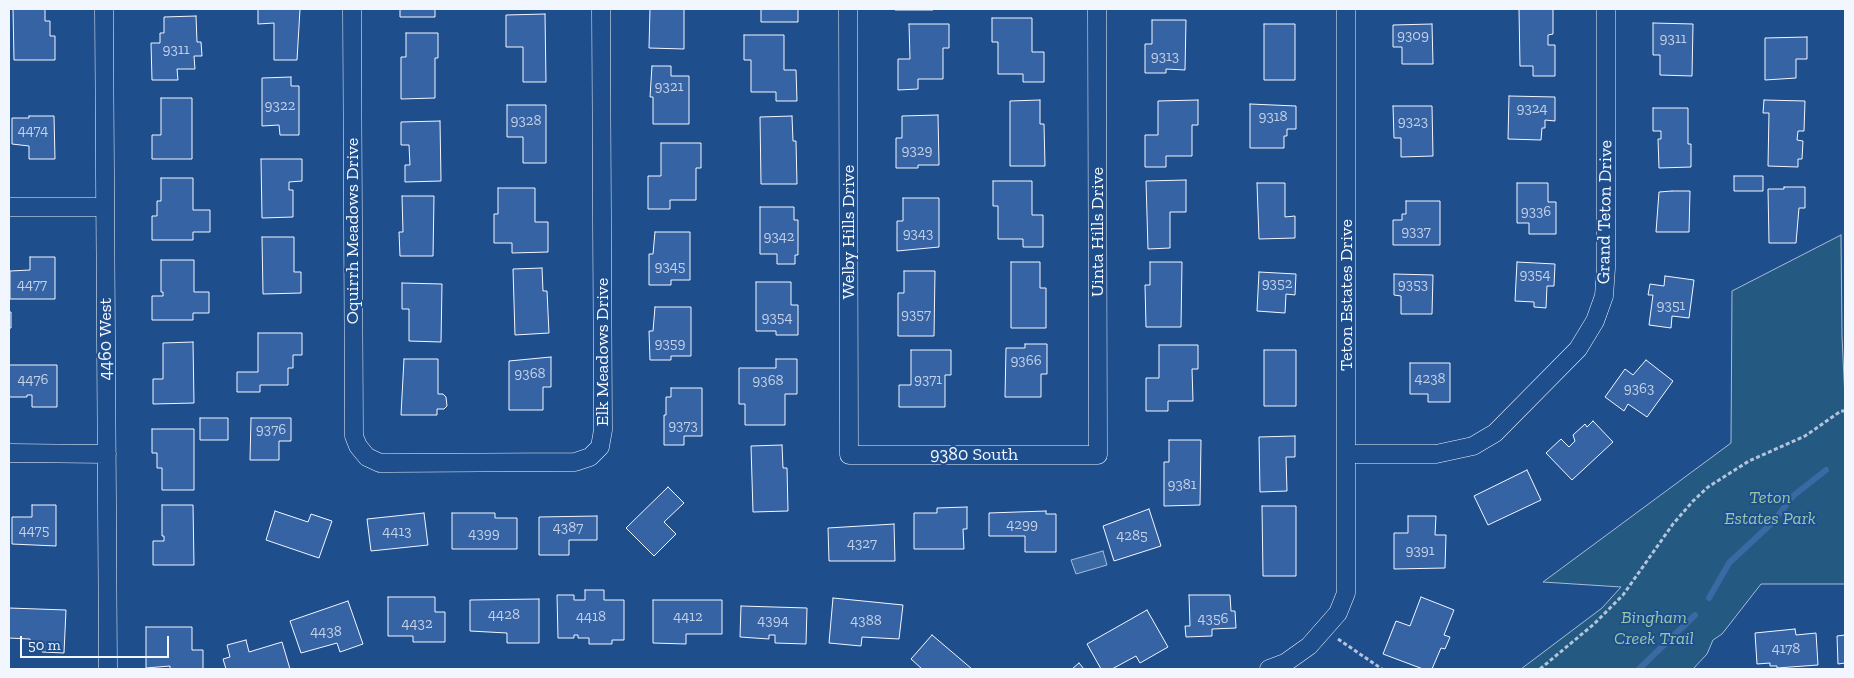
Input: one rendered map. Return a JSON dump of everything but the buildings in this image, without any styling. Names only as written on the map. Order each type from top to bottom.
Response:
[{"type":"street","name":"4460 West","points":[[104,9],[108,669]]},
{"type":"street","name":"Oquirrh Meadows Drive","points":[[352,9],[354,430],[356,441],[362,452]]},
{"type":"street","name":"Elk Meadows Drive","points":[[362,452],[367,457],[380,463],[575,462],[590,457],[600,447],[603,430],[601,9]]},
{"type":"street","name":"Welby Hills Drive","points":[[848,9],[849,455]]},
{"type":"street","name":"Uinta Hills Drive","points":[[1097,9],[1098,455]]},
{"type":"street","name":"Teton Estates Drive","points":[[1269,669],[1299,655],[1325,630],[1344,603],[1347,581],[1346,9]]},
{"type":"street","name":"Grand Teton Drive","points":[[1347,454],[1436,454],[1473,446],[1495,433],[1558,370],[1578,349],[1595,322],[1604,296],[1606,268],[1606,9]]},
{"type":"street","points":[[9,207],[105,207]]},
{"type":"street","points":[[9,453],[107,454]]},
{"type":"street","name":"9380 South","points":[[849,455],[1098,455]]},
{"type":"path","points":[[1540,669],[1594,624],[1623,595],[1674,524],[1693,501],[1708,487],[1749,461],[1805,436],[1841,411],[1845,411]]},
{"type":"path","points":[[1325,630],[1382,669]]},
{"type":"green space","name":"Teton Estates Park","points":[[1841,235],[1845,399],[1845,584],[1761,584],[1722,634],[1713,640],[1707,654],[1693,669],[1521,669],[1602,608],[1621,587],[1543,582],[1731,443],[1732,291]]},
{"type":"shaded area","points":[[1103,551],[1107,565],[1076,574],[1071,560]]},
{"type":"waterway","points":[[1709,598],[1729,563],[1773,522],[1793,496],[1826,470]]},
{"type":"waterway","points":[[1639,669],[1695,615]]},
{"type":"park label","name":"Bingham Creek Trail","points":[[1654,628]]}]
